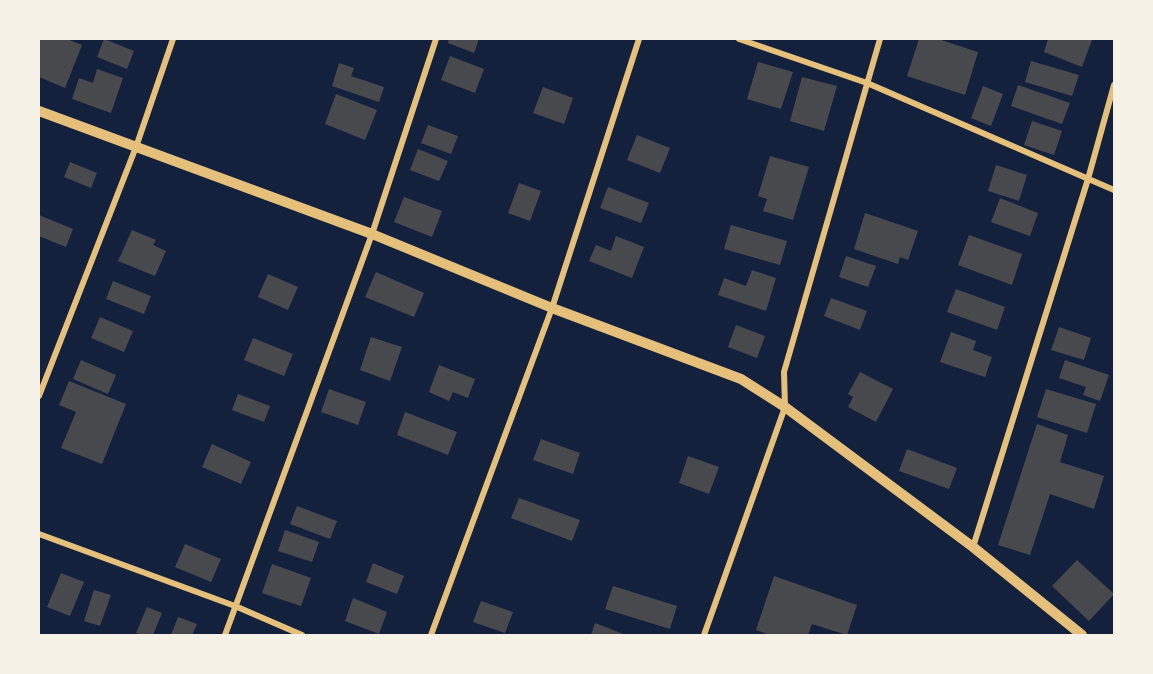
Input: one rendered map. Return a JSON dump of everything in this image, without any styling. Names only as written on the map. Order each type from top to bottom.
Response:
[{"type":"street","points":[[39,396],[136,147],[173,39]]},
{"type":"street","points":[[225,635],[372,234],[436,39]]},
{"type":"street","points":[[431,635],[552,308],[639,39]]},
{"type":"street","points":[[739,39],[867,83],[1114,190]]},
{"type":"street","points":[[704,635],[785,407],[784,372],[880,39]]},
{"type":"street","points":[[973,547],[1088,178],[1114,85]]},
{"type":"street","points":[[39,111],[372,234],[552,308],[741,379],[785,407],[973,547],[1082,635]]},
{"type":"street","points":[[39,534],[236,606],[302,635]]},
{"type":"building","points":[[39,39],[67,39],[82,45],[65,88],[39,77]]},
{"type":"building","points":[[104,39],[134,51],[127,69],[97,57]]},
{"type":"building","points":[[449,39],[479,39],[474,53],[448,43]]},
{"type":"building","points":[[919,39],[938,39],[978,52],[965,95],[907,76]]},
{"type":"building","points":[[1048,39],[1092,40],[1082,67],[1044,52]]},
{"type":"building","points":[[450,56],[484,69],[475,93],[441,80]]},
{"type":"building","points":[[1031,61],[1079,75],[1072,96],[1025,82]]},
{"type":"building","points":[[758,62],[793,72],[781,109],[747,99]]},
{"type":"building","points":[[339,63],[354,68],[351,76],[384,87],[379,102],[332,86]]},
{"type":"building","points":[[97,69],[123,78],[111,113],[72,99],[79,78],[93,83]]},
{"type":"building","points":[[802,77],[837,86],[824,131],[790,121]]},
{"type":"building","points":[[1018,85],[1070,103],[1062,124],[1011,106]]},
{"type":"building","points":[[983,86],[1003,94],[991,126],[971,118]]},
{"type":"building","points":[[543,87],[573,98],[564,124],[533,113]]},
{"type":"building","points":[[336,94],[377,110],[365,140],[325,124]]},
{"type":"building","points":[[1032,121],[1062,131],[1054,155],[1024,145]]},
{"type":"building","points":[[428,125],[458,136],[451,154],[421,143]]},
{"type":"building","points":[[637,135],[670,148],[660,173],[627,160]]},
{"type":"building","points":[[418,149],[448,161],[439,181],[410,170]]},
{"type":"building","points":[[770,156],[809,167],[793,220],[763,211],[767,199],[758,196]]},
{"type":"building","points":[[70,162],[97,173],[91,188],[64,177]]},
{"type":"building","points":[[996,165],[1027,175],[1019,201],[988,191]]},
{"type":"building","points":[[519,183],[541,191],[530,221],[508,213]]},
{"type":"building","points":[[608,187],[649,203],[641,223],[600,208]]},
{"type":"building","points":[[404,197],[442,211],[432,237],[394,222]]},
{"type":"building","points":[[1000,198],[1038,213],[1030,236],[991,222]]},
{"type":"building","points":[[865,213],[918,231],[908,260],[900,257],[898,264],[854,249]]},
{"type":"building","points":[[39,215],[73,229],[66,247],[39,236]]},
{"type":"building","points":[[731,225],[787,241],[780,265],[724,249]]},
{"type":"building","points":[[132,230],[156,240],[153,245],[166,251],[155,276],[118,261]]},
{"type":"building","points":[[969,235],[1022,254],[1012,285],[958,265]]},
{"type":"building","points":[[616,236],[644,247],[632,278],[589,261],[596,245],[611,251]]},
{"type":"building","points":[[846,256],[876,266],[868,287],[839,277]]},
{"type":"building","points":[[752,270],[776,278],[766,311],[718,295],[724,278],[746,286]]},
{"type":"building","points":[[376,272],[424,293],[414,317],[365,297]]},
{"type":"building","points":[[268,274],[298,287],[288,310],[258,297]]},
{"type":"building","points":[[113,281],[151,296],[144,314],[106,299]]},
{"type":"building","points":[[956,289],[1005,307],[997,330],[947,312]]},
{"type":"building","points":[[831,298],[867,311],[860,330],[824,316]]},
{"type":"building","points":[[100,317],[133,331],[124,352],[91,338]]},
{"type":"building","points":[[736,325],[765,336],[757,358],[728,347]]},
{"type":"building","points":[[1059,327],[1091,338],[1084,360],[1051,350]]},
{"type":"building","points":[[951,332],[976,341],[973,350],[992,357],[985,377],[940,362]]},
{"type":"building","points":[[371,337],[402,347],[390,381],[360,370]]},
{"type":"building","points":[[253,338],[293,354],[284,376],[244,360]]},
{"type":"building","points":[[81,360],[116,375],[108,394],[73,379]]},
{"type":"building","points":[[1065,360],[1109,375],[1100,401],[1083,395],[1086,387],[1059,378]]},
{"type":"building","points":[[439,365],[475,379],[468,398],[453,392],[449,401],[429,392]]},
{"type":"building","points":[[860,372],[893,389],[876,422],[848,407],[853,397],[848,394]]},
{"type":"building","points":[[69,381],[126,404],[102,464],[61,448],[76,412],[59,405]]},
{"type":"building","points":[[329,389],[366,402],[358,425],[321,412]]},
{"type":"building","points":[[1046,389],[1096,404],[1087,433],[1037,417]]},
{"type":"building","points":[[238,394],[270,406],[264,422],[232,410]]},
{"type":"building","points":[[405,412],[457,432],[448,455],[397,435]]},
{"type":"building","points":[[1037,424],[1068,435],[1060,462],[1104,476],[1094,509],[1050,494],[1030,555],[998,545]]},
{"type":"building","points":[[541,439],[580,453],[573,474],[533,460]]},
{"type":"building","points":[[212,444],[251,462],[241,484],[202,467]]},
{"type":"building","points":[[907,449],[957,468],[949,489],[899,471]]},
{"type":"building","points":[[688,456],[719,467],[709,494],[679,483]]},
{"type":"building","points":[[519,498],[580,520],[572,541],[511,518]]},
{"type":"building","points":[[297,506],[337,521],[330,539],[290,524]]},
{"type":"building","points":[[285,530],[319,542],[312,562],[278,551]]},
{"type":"building","points":[[185,544],[221,559],[211,582],[175,567]]},
{"type":"building","points":[[1077,560],[1114,594],[1089,621],[1052,586]]},
{"type":"building","points":[[373,563],[404,576],[397,594],[366,582]]},
{"type":"building","points":[[272,564],[311,578],[301,606],[262,593]]},
{"type":"building","points":[[61,573],[84,582],[70,616],[47,607]]},
{"type":"building","points":[[774,576],[857,605],[847,635],[812,624],[808,635],[770,635],[756,630]]},
{"type":"building","points":[[613,586],[677,606],[670,629],[605,609]]},
{"type":"building","points":[[94,590],[111,595],[100,626],[84,621]]},
{"type":"building","points":[[353,598],[387,612],[379,634],[345,621]]},
{"type":"building","points":[[481,601],[513,612],[505,633],[473,622]]},
{"type":"building","points":[[147,607],[162,613],[153,635],[141,635],[136,633]]},
{"type":"building","points":[[178,617],[197,624],[192,635],[171,635]]},
{"type":"building","points":[[595,623],[626,635],[591,635]]}]
